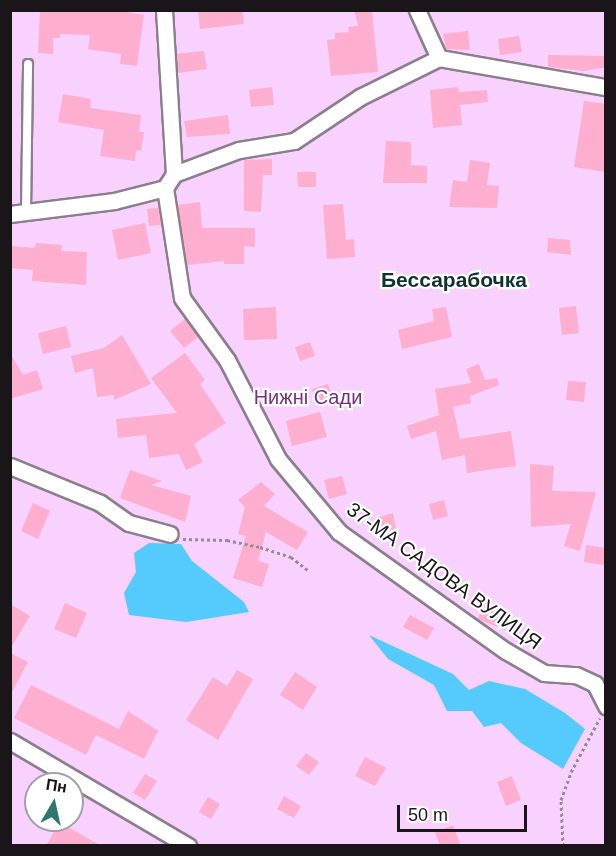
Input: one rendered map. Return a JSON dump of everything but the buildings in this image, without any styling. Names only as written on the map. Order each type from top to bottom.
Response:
[{"type":"street","points":[[18,213],[114,201],[165,188],[174,174],[164,10]]},
{"type":"street","points":[[417,10],[439,57]]},
{"type":"street","points":[[174,174],[239,150],[294,141],[360,97],[439,57],[606,87]]},
{"type":"street","name":"37-МА САДОВА ВУЛИЦЯ","points":[[165,188],[182,298],[227,360],[278,459],[339,532],[506,651],[544,673],[576,675],[596,684],[606,708]]},
{"type":"street","points":[[10,466],[100,503],[129,523],[170,534]]},
{"type":"street","points":[[10,741],[188,846]]},
{"type":"lane","points":[[18,213],[28,64]]},
{"type":"path","points":[[170,534],[186,540],[226,540],[260,547],[291,557],[309,571]]},
{"type":"path","points":[[563,846],[561,800],[571,772],[606,708]]},
{"type":"green space","name":"Нижні Сади","points":[[10,11],[605,11],[605,845],[11,845]]},
{"type":"water","points":[[149,543],[181,544],[192,561],[244,602],[249,612],[186,622],[129,615],[124,593],[136,572],[134,553]]},
{"type":"water","points":[[369,635],[453,674],[469,690],[489,681],[525,689],[565,713],[585,729],[563,769],[521,743],[501,723],[484,727],[472,711],[447,711],[434,685],[388,659]]},
{"type":"district","name":"Бессарабочка","points":[[454,280]]}]
